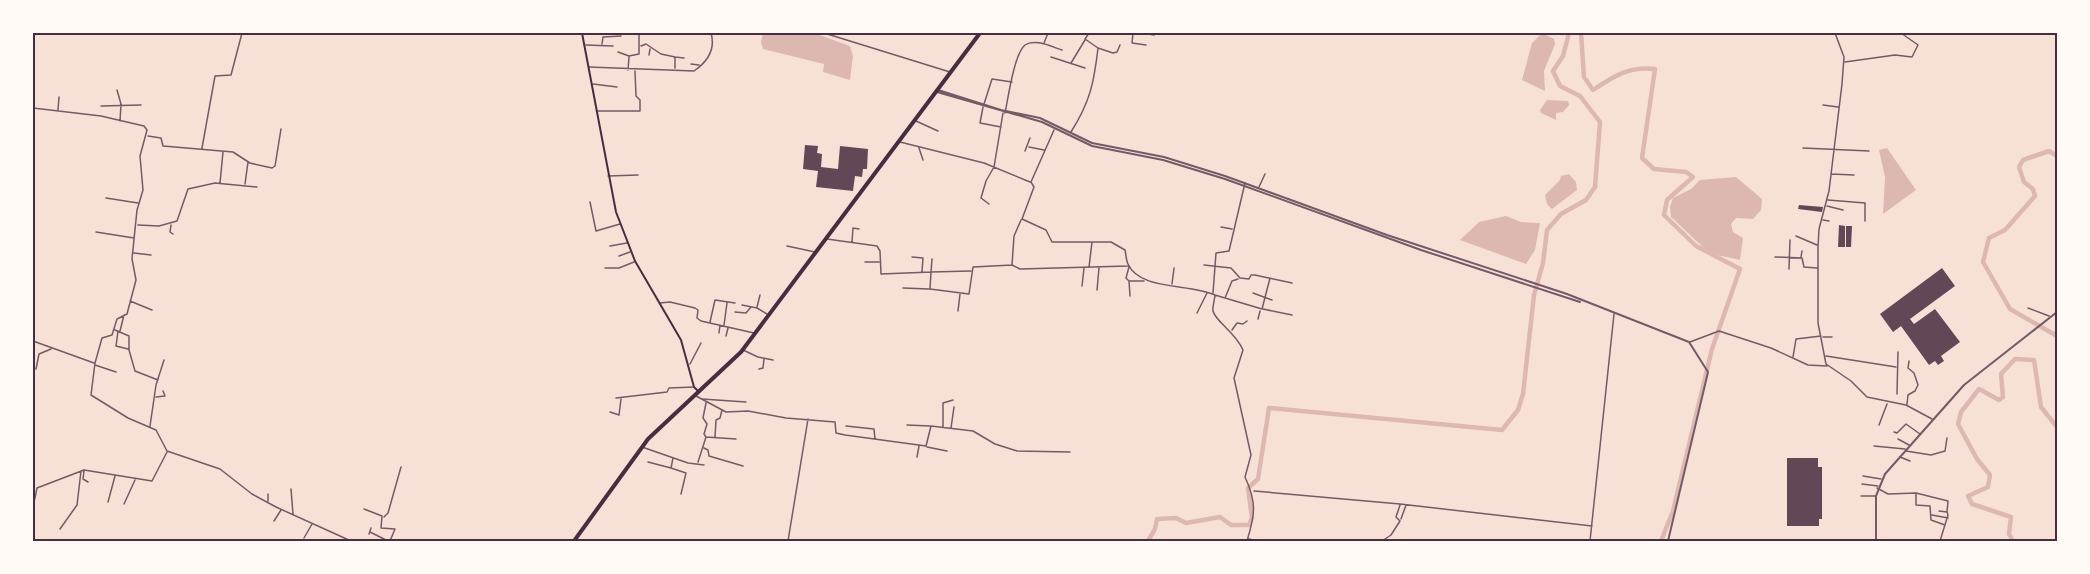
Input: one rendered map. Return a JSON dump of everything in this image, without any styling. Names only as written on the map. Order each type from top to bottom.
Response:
[{"type":"highway","points":[[574,541],[642,447],[743,350],[980,33]]},
{"type":"main road","points":[[582,33],[608,176],[620,224],[630,252],[679,334],[697,393]]},
{"type":"street","points":[[202,148],[215,76],[231,75],[242,33]]},
{"type":"street","points":[[519,33],[573,33]]},
{"type":"street","points":[[602,45],[603,33]]},
{"type":"street","points":[[618,52],[629,56],[639,54],[639,33]]},
{"type":"street","points":[[590,67],[694,71],[708,60],[711,52],[711,33]]},
{"type":"street","points":[[824,33],[951,73]]},
{"type":"street","points":[[1044,43],[1048,33]]},
{"type":"street","points":[[1071,63],[1089,33]]},
{"type":"street","points":[[1133,33],[1132,44],[1146,45]]},
{"type":"street","points":[[1143,33],[1154,35]]},
{"type":"street","points":[[1827,366],[1821,336],[1818,246],[1827,200],[1844,62],[1835,33]]},
{"type":"street","points":[[1844,62],[1895,55],[1912,57],[1917,44],[1901,33]]},
{"type":"street","points":[[603,37],[621,36]]},
{"type":"street","points":[[1085,39],[1098,48],[1113,53],[1118,52],[1120,45]]},
{"type":"street","points":[[989,204],[981,198],[986,181],[994,167],[1012,82],[1024,47],[1028,44],[1044,43],[1062,50]]},
{"type":"street","points":[[640,46],[646,44],[664,56],[684,58]]},
{"type":"street","points":[[585,45],[613,46]]},
{"type":"street","points":[[650,48],[650,55]]},
{"type":"street","points":[[1070,135],[1092,92],[1098,48]]},
{"type":"street","points":[[628,70],[629,56]]},
{"type":"street","points":[[675,57],[675,69]]},
{"type":"street","points":[[1051,57],[1085,68]]},
{"type":"street","points":[[691,64],[700,65]]},
{"type":"street","points":[[597,111],[640,111],[640,100],[636,96],[635,70]]},
{"type":"street","points":[[1001,127],[980,123],[984,106],[992,79],[1012,82]]},
{"type":"street","points":[[592,84],[617,87]]},
{"type":"street","points":[[117,90],[121,107],[121,122]]},
{"type":"street","points":[[937,91],[1005,112],[1034,118],[1092,146],[1163,160],[1259,188],[1528,284]]},
{"type":"street","points":[[58,111],[59,97]]},
{"type":"street","points":[[101,106],[141,105]]},
{"type":"street","points":[[1823,105],[1839,107]]},
{"type":"street","points":[[33,108],[101,116],[145,127],[147,136],[140,156],[143,178],[131,264],[136,276],[116,346],[129,350]]},
{"type":"street","points":[[915,120],[938,131]]},
{"type":"street","points":[[1055,127],[1097,145],[1164,157],[1583,302],[1689,342],[1707,369],[1668,541]]},
{"type":"street","points":[[1031,182],[1055,127]]},
{"type":"street","points":[[147,136],[161,138],[163,146],[236,153],[248,161],[274,167],[281,129]]},
{"type":"street","points":[[1029,147],[1030,138]]},
{"type":"street","points":[[899,142],[994,167],[1031,182],[1034,187],[1014,236],[1012,268],[1129,266]]},
{"type":"street","points":[[919,147],[923,160]]},
{"type":"street","points":[[1024,151],[1026,147],[1045,150]]},
{"type":"street","points":[[1803,148],[1869,152]]},
{"type":"street","points":[[220,183],[223,152]]},
{"type":"street","points":[[245,184],[248,161]]},
{"type":"street","points":[[1259,188],[1265,174]]},
{"type":"street","points":[[1830,174],[1854,175]]},
{"type":"street","points":[[608,176],[638,175]]},
{"type":"street","points":[[137,225],[171,224],[178,220],[187,189],[220,183],[257,187]]},
{"type":"street","points":[[1244,185],[1229,250],[1217,252],[1213,311],[1223,327],[1232,330],[1243,350],[1234,378],[1251,455],[1245,476],[1252,490],[1254,516],[1247,540],[1258,541]]},
{"type":"street","points":[[106,198],[139,203]]},
{"type":"street","points":[[1827,200],[1865,203],[1865,221]]},
{"type":"street","points":[[590,202],[596,231],[620,224]]},
{"type":"street","points":[[1825,206],[1843,210]]},
{"type":"street","points":[[1022,219],[1046,230],[1050,241],[1111,242],[1124,249],[1129,266],[1144,281]]},
{"type":"street","points":[[1822,219],[1829,221]]},
{"type":"street","points":[[171,224],[170,232],[173,234]]},
{"type":"street","points":[[1221,227],[1233,229]]},
{"type":"street","points":[[852,243],[853,228],[860,229]]},
{"type":"street","points":[[96,232],[134,238]]},
{"type":"street","points":[[1796,236],[1818,246]]},
{"type":"street","points":[[826,239],[877,246],[881,274],[971,271]]},
{"type":"street","points":[[1789,269],[1790,240]]},
{"type":"street","points":[[1089,267],[1092,241]]},
{"type":"street","points":[[610,246],[627,243]]},
{"type":"street","points":[[787,246],[816,252]]},
{"type":"street","points":[[1802,251],[1800,258],[1804,267],[1818,268]]},
{"type":"street","points":[[619,255],[630,252]]},
{"type":"street","points":[[133,253],[151,255]]},
{"type":"street","points":[[912,256],[923,258],[921,273]]},
{"type":"street","points":[[1774,257],[1800,258]]},
{"type":"street","points":[[930,289],[932,259]]},
{"type":"street","points":[[605,268],[619,268],[635,261]]},
{"type":"street","points":[[865,262],[880,262]]},
{"type":"street","points":[[903,288],[970,294],[971,271],[974,266],[1012,265]]},
{"type":"street","points":[[1204,265],[1231,268],[1240,278]]},
{"type":"street","points":[[1129,266],[1126,278],[1130,281],[1130,296]]},
{"type":"street","points":[[1082,286],[1084,267]]},
{"type":"street","points":[[1097,290],[1099,267]]},
{"type":"street","points":[[1172,285],[1174,268]]},
{"type":"street","points":[[1224,299],[1232,281],[1240,278],[1249,279],[1252,275],[1292,283]]},
{"type":"street","points":[[1258,320],[1266,299],[1270,278]]},
{"type":"street","points":[[1130,281],[1144,281],[1207,292],[1261,310],[1292,315]]},
{"type":"street","points":[[1197,313],[1207,292]]},
{"type":"street","points":[[958,311],[960,293]]},
{"type":"street","points":[[1253,293],[1272,300]]},
{"type":"street","points":[[757,308],[760,295]]},
{"type":"street","points":[[710,323],[715,300],[735,303]]},
{"type":"street","points":[[130,301],[152,310]]},
{"type":"street","points":[[724,326],[728,302]]},
{"type":"street","points":[[659,304],[670,303],[695,308],[698,319],[754,333]]},
{"type":"street","points":[[742,305],[757,308],[768,315]]},
{"type":"street","points":[[735,312],[746,313],[751,306]]},
{"type":"street","points":[[2028,308],[2051,317]]},
{"type":"street","points":[[1876,541],[1876,496],[1881,478],[1964,385],[2057,312]]},
{"type":"street","points":[[1590,541],[1614,314]]},
{"type":"street","points":[[124,315],[117,319],[112,335],[102,338],[95,364],[92,395],[128,418],[150,427],[159,434],[167,451],[220,469],[268,502],[351,541]]},
{"type":"street","points":[[1232,330],[1237,323],[1243,324],[1247,321]]},
{"type":"street","points":[[719,333],[720,325]]},
{"type":"street","points":[[726,336],[728,327]]},
{"type":"street","points":[[114,329],[129,336],[129,350],[135,371],[158,380]]},
{"type":"street","points":[[1689,342],[1716,331],[1722,332],[1813,366],[1827,366],[1851,381],[1866,397],[1906,405],[1933,420]]},
{"type":"street","points":[[1793,358],[1796,339],[1832,337]]},
{"type":"street","points":[[33,341],[116,372]]},
{"type":"street","points":[[690,364],[701,343]]},
{"type":"street","points":[[36,369],[39,354],[52,348]]},
{"type":"street","points":[[743,350],[773,360]]},
{"type":"street","points":[[1897,394],[1898,352]]},
{"type":"street","points":[[1825,356],[1896,367]]},
{"type":"street","points":[[759,369],[763,368],[764,358]]},
{"type":"street","points":[[150,427],[164,360]]},
{"type":"street","points":[[1906,405],[1908,393],[1915,391],[1918,385],[1914,373],[1908,368],[1909,361]]},
{"type":"street","points":[[616,398],[667,392],[669,388],[694,387]]},
{"type":"street","points":[[155,397],[165,396],[163,391]]},
{"type":"street","points":[[697,393],[701,399],[722,411],[835,422],[837,433],[840,434],[947,451]]},
{"type":"street","points":[[701,399],[706,397],[746,402]]},
{"type":"street","points":[[610,412],[619,415],[621,398]]},
{"type":"street","points":[[943,428],[943,403],[953,400]]},
{"type":"street","points":[[698,462],[706,437],[704,434],[707,424],[704,418],[706,402]]},
{"type":"street","points":[[1879,425],[1887,403]]},
{"type":"street","points":[[951,429],[954,407]]},
{"type":"street","points":[[715,438],[716,420],[720,418],[722,411]]},
{"type":"street","points":[[788,541],[808,418]]},
{"type":"street","points":[[1894,432],[1897,433],[1906,424],[1920,434]]},
{"type":"street","points":[[907,425],[979,433],[995,444],[1017,451],[1070,452]]},
{"type":"street","points":[[846,426],[874,429],[875,440]]},
{"type":"street","points":[[926,446],[931,426]]},
{"type":"street","points":[[706,437],[736,440]]},
{"type":"street","points":[[1874,446],[1931,454],[1945,451],[1947,438]]},
{"type":"street","points":[[1898,439],[1910,446]]},
{"type":"street","points":[[917,457],[919,446]]},
{"type":"street","points":[[642,447],[683,461],[698,462],[704,465]]},
{"type":"street","points":[[704,447],[708,450],[709,456],[743,466]]},
{"type":"street","points":[[33,507],[37,488],[56,483],[63,477],[84,470],[149,482],[154,480],[160,461],[167,451]]},
{"type":"street","points":[[670,468],[673,457]]},
{"type":"street","points":[[1899,457],[1910,461]]},
{"type":"street","points":[[681,467],[683,461]]},
{"type":"street","points":[[648,462],[687,473],[681,494]]},
{"type":"street","points":[[371,528],[369,533],[379,534],[390,541],[395,530],[393,527],[381,528],[402,467]]},
{"type":"street","points":[[84,470],[83,479],[88,482]]},
{"type":"street","points":[[60,529],[76,505],[81,471]]},
{"type":"street","points":[[108,502],[115,475]]},
{"type":"street","points":[[1863,476],[1881,478]]},
{"type":"street","points":[[124,504],[135,479]]},
{"type":"street","points":[[1862,484],[1877,487],[1888,494],[1916,493],[1948,501],[1948,518],[1940,541]]},
{"type":"street","points":[[291,489],[293,515]]},
{"type":"street","points":[[1252,490],[1592,526]]},
{"type":"street","points":[[1916,493],[1916,505],[1930,506],[1931,520],[1945,525]]},
{"type":"street","points":[[268,494],[268,502]]},
{"type":"street","points":[[1861,496],[1876,496]]},
{"type":"street","points":[[1400,504],[1396,518],[1400,520]]},
{"type":"street","points":[[1382,541],[1391,535],[1406,505]]},
{"type":"street","points":[[274,521],[281,509]]},
{"type":"street","points":[[364,509],[383,517]]},
{"type":"street","points":[[1939,511],[1947,512]]},
{"type":"street","points":[[1931,514],[1948,518]]},
{"type":"street","points":[[304,538],[313,524]]},
{"type":"street","points":[[379,534],[381,530]]},
{"type":"shaded area","points":[[763,33],[814,33],[850,46],[853,56],[850,80],[823,72],[824,64],[763,49],[761,42]]},
{"type":"shaded area","points":[[1542,33],[1554,39],[1555,44],[1544,71],[1545,91],[1522,80],[1532,43]]},
{"type":"shaded area","points":[[1547,100],[1568,101],[1569,105],[1563,112],[1556,113],[1556,120],[1541,113],[1540,110]]},
{"type":"shaded area","points":[[1887,148],[1916,190],[1883,214],[1885,177],[1879,150]]},
{"type":"shaded area","points":[[1569,174],[1576,182],[1577,190],[1552,209],[1547,204],[1545,195],[1560,180],[1561,176]]},
{"type":"shaded area","points":[[1736,177],[1762,199],[1761,210],[1753,219],[1736,218],[1731,224],[1733,232],[1743,238],[1740,260],[1717,255],[1705,249],[1671,217],[1670,207],[1673,198],[1691,189],[1700,180]]},
{"type":"shaded area","points":[[1506,216],[1521,222],[1540,223],[1535,250],[1526,264],[1460,240],[1479,222]]},
{"type":"building","points":[[805,145],[818,146],[817,153],[822,154],[821,167],[838,169],[840,146],[868,149],[867,169],[863,169],[862,177],[855,176],[853,191],[816,187],[818,171],[803,169]]},
{"type":"building","points":[[1799,205],[1823,207],[1822,212],[1798,209]]},
{"type":"building","points":[[1839,225],[1845,226],[1845,247],[1838,247]]},
{"type":"building","points":[[1846,226],[1852,226],[1851,247],[1846,247]]},
{"type":"building","points":[[1942,268],[1955,286],[1910,319],[1914,324],[1935,309],[1960,342],[1941,356],[1944,361],[1938,365],[1935,361],[1929,365],[1901,326],[1893,332],[1880,314]]},
{"type":"building","points":[[1787,458],[1818,458],[1818,467],[1822,467],[1822,519],[1819,519],[1819,526],[1787,526]]},
{"type":"waterway","points":[[1148,541],[1155,529],[1157,519],[1176,518],[1186,523],[1220,517],[1231,525],[1249,525],[1252,518],[1248,488],[1258,479],[1269,408],[1502,430],[1518,410],[1523,394],[1534,295],[1543,263],[1547,230],[1561,214],[1586,200],[1595,187],[1600,122],[1580,96],[1560,86],[1553,71],[1563,56],[1569,33]]},
{"type":"waterway","points":[[1581,33],[1584,77],[1593,90],[1622,73],[1637,69],[1655,69],[1642,158],[1654,169],[1686,172],[1693,177],[1667,200],[1664,215],[1696,246],[1740,269],[1712,349],[1673,511],[1661,541]]},
{"type":"waterway","points":[[2057,156],[2049,151],[2023,160],[2019,167],[2024,182],[2033,189],[2035,196],[2005,230],[1989,238],[1983,262],[2010,309],[2057,336]]},
{"type":"waterway","points":[[2013,541],[2009,534],[2011,517],[1972,504],[1968,496],[1988,487],[1990,475],[1977,459],[1958,424],[1961,412],[1979,389],[1999,400],[2003,397],[2001,374],[2015,359],[2034,360],[2041,407],[2057,427]]}]
